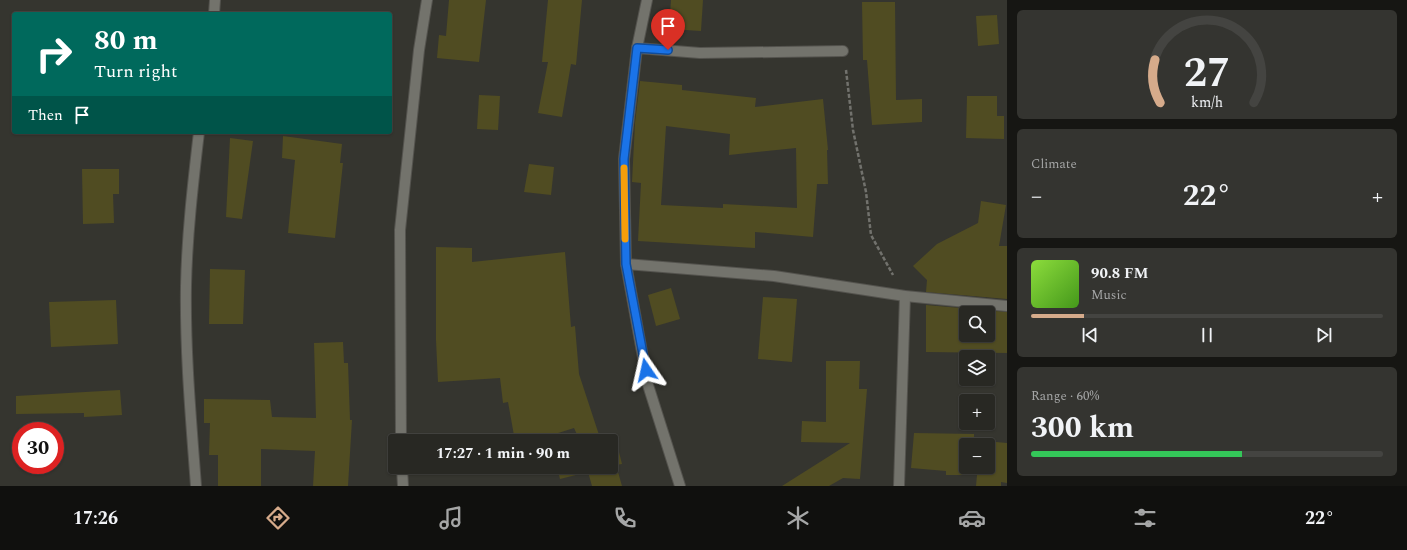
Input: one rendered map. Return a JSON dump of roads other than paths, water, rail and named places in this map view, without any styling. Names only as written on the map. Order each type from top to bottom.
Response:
[{"type":"street","points":[[214,12],[215,0]]},
{"type":"street","points":[[401,434],[400,230],[418,50],[427,0]]},
{"type":"street","points":[[647,0],[637,48],[624,159],[626,264],[648,385],[680,486]]},
{"type":"street","points":[[637,48],[700,53],[843,51]]},
{"type":"street","points":[[196,486],[188,378],[186,285],[199,134]]},
{"type":"street","points":[[626,264],[774,276],[906,296],[1007,306]]},
{"type":"street","points":[[899,486],[906,296]]},
{"type":"street","points":[[402,474],[403,486]]}]
